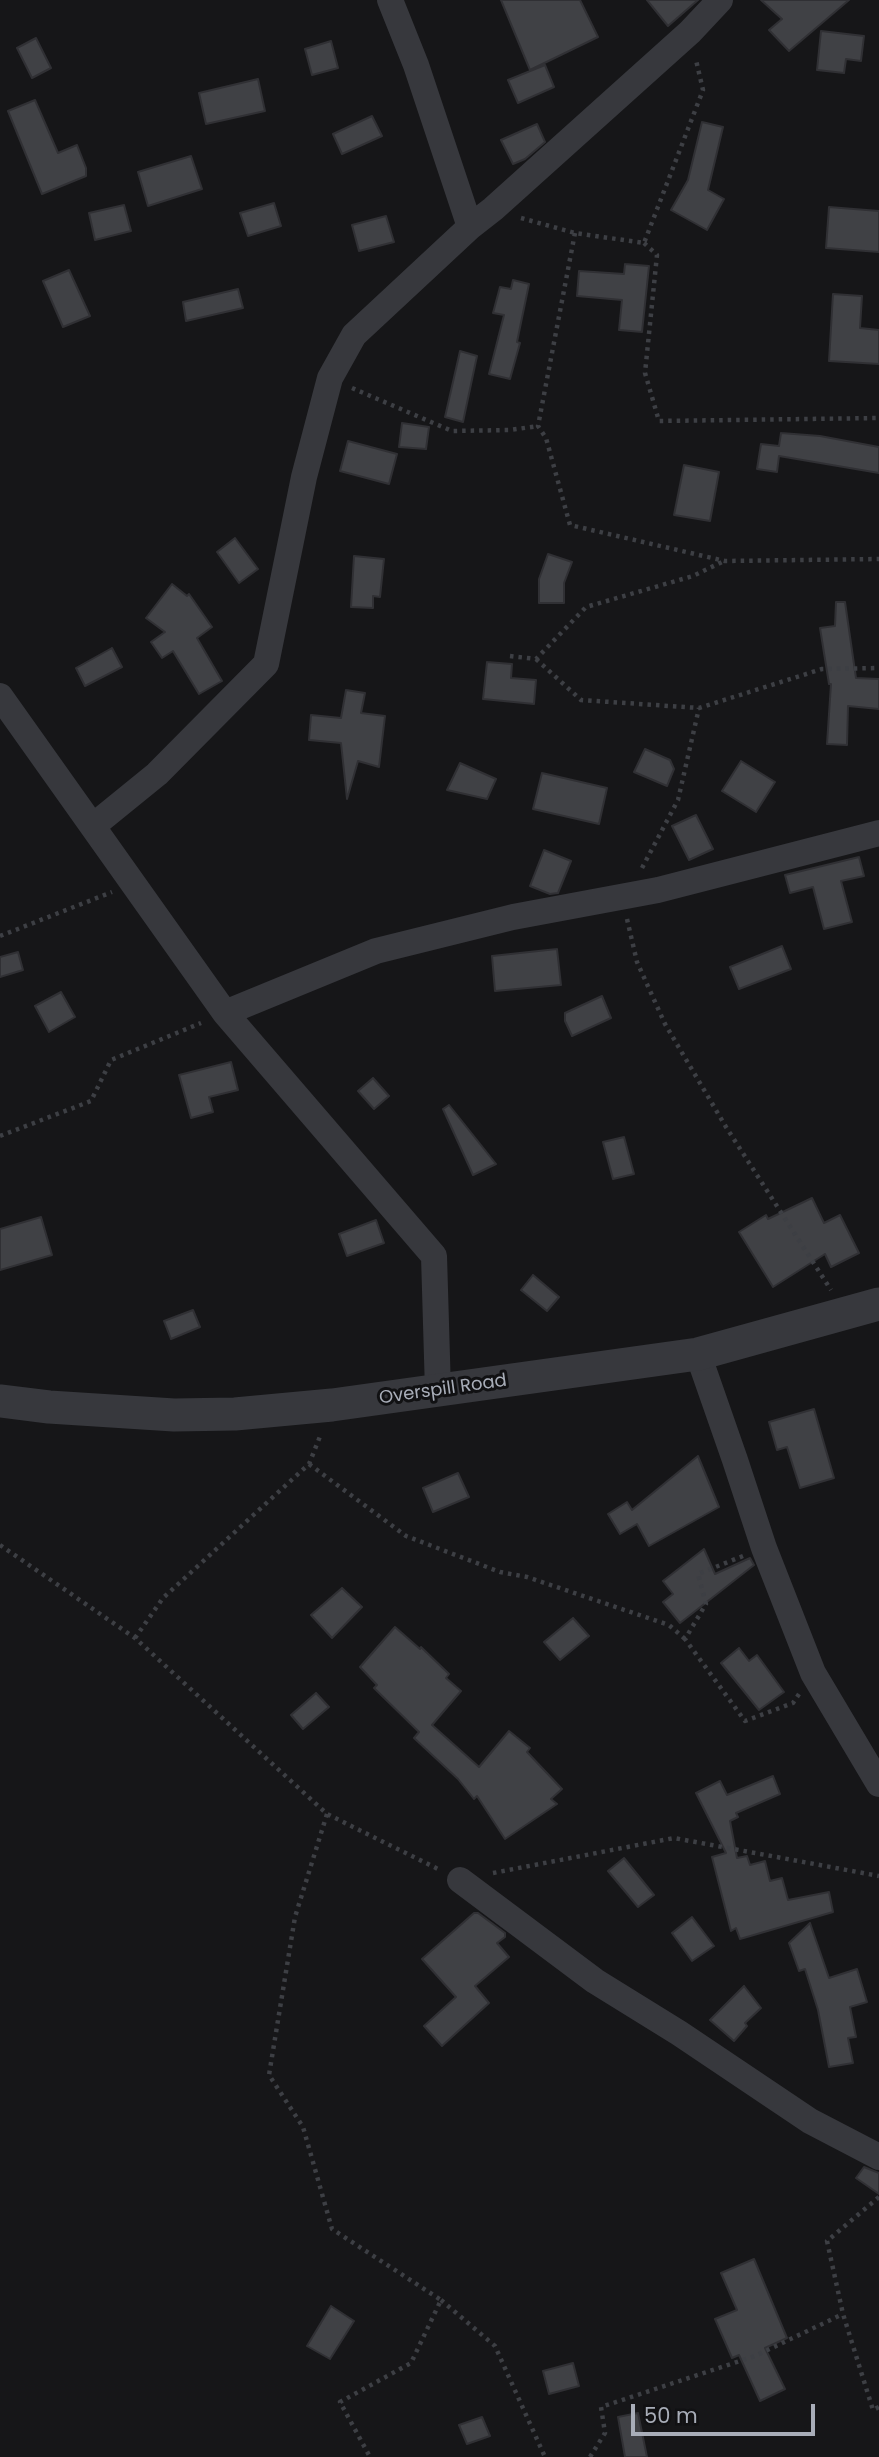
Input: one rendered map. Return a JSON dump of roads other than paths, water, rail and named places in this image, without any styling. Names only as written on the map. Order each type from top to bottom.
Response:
[{"type":"street","points":[[390,0],[416,65],[470,227]]},
{"type":"street","points":[[93,826],[157,774],[266,664],[304,477],[330,378],[354,335],[470,227],[690,33],[720,0]]},
{"type":"street","points":[[0,696],[225,1013],[434,1256],[439,1391]]},
{"type":"street","points":[[225,1013],[376,951],[513,917],[658,890],[879,833]]},
{"type":"street","name":"Overspill Road","points":[[0,1401],[174,1415],[235,1414],[331,1405],[698,1354],[879,1304]]},
{"type":"street","points":[[698,1354],[764,1548],[813,1673],[879,1784]]},
{"type":"street","points":[[460,1880],[595,1981],[680,2033],[810,2121],[879,2157]]}]
